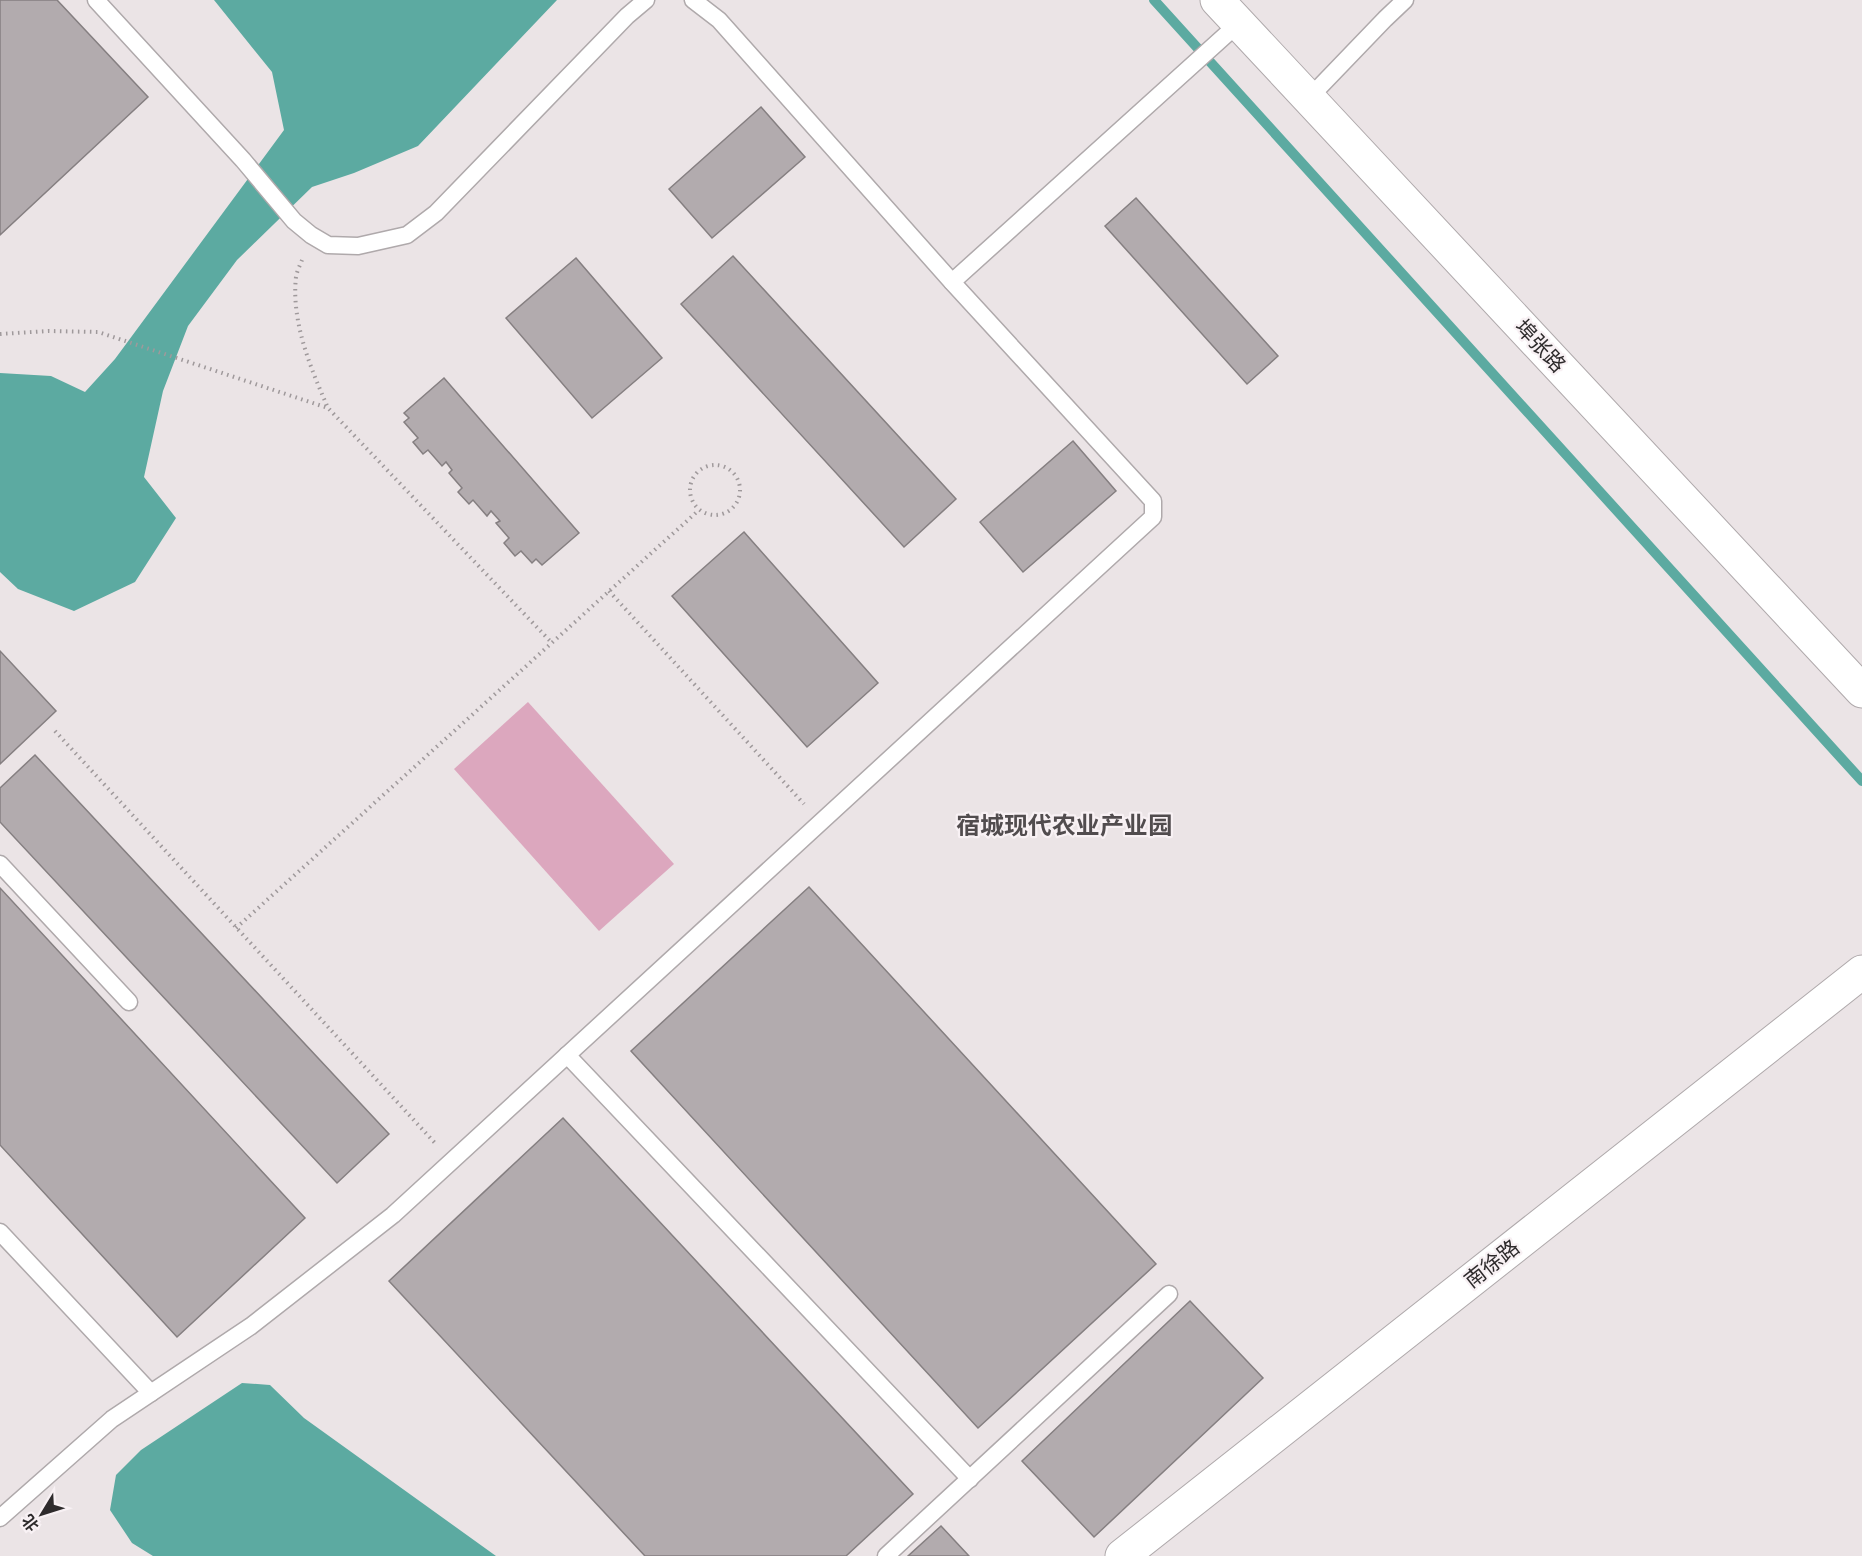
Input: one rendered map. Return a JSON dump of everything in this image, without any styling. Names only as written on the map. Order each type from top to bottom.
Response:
[{"type":"street","name":"埠张路","points":[[1225,21],[1310,99],[1862,692]]},
{"type":"street","name":"南徐路","points":[[1122,1556],[1862,972]]},
{"type":"lane","points":[[96,0],[243,160],[294,221],[328,245],[358,246],[407,235],[436,213],[627,16],[646,0]]},
{"type":"lane","points":[[0,1518],[112,1419],[260,1319],[393,1215],[1153,517],[1153,501],[952,282],[719,20],[693,0]]},
{"type":"lane","points":[[1310,99],[1385,18],[1405,0]]},
{"type":"lane","points":[[952,282],[1088,159],[1225,21]]},
{"type":"lane","points":[[0,864],[129,1002]]},
{"type":"lane","points":[[567,1054],[970,1479]]},
{"type":"lane","points":[[0,1232],[151,1393]]},
{"type":"lane","points":[[886,1556],[1169,1294]]},
{"type":"path","points":[[312,235],[296,276],[297,316],[310,366],[328,408],[552,643]]},
{"type":"path","points":[[0,334],[48,331],[98,332],[328,408]]},
{"type":"path","points":[[711,465],[727,467],[734,472],[741,488],[737,504],[723,514],[715,516],[699,510],[691,496],[690,488],[697,473],[711,465]]},
{"type":"path","points":[[236,928],[699,510]]},
{"type":"path","points":[[609,591],[821,822]]},
{"type":"path","points":[[55,731],[451,1161]]},
{"type":"shaded area","points":[[528,702],[674,864],[599,931],[454,769]]},
{"type":"water","points":[[214,0],[557,0],[418,146],[354,173],[312,187],[237,260],[188,326],[163,391],[144,477],[176,518],[135,582],[74,611],[18,589],[0,572],[0,373],[51,376],[85,392],[115,359],[284,130],[272,72]]},
{"type":"water","points":[[242,1383],[270,1385],[304,1418],[496,1556],[153,1556],[132,1543],[110,1510],[116,1475],[141,1450]]},
{"type":"building","points":[[0,0],[57,0],[148,97],[0,235]]},
{"type":"building","points":[[761,107],[805,157],[712,238],[669,189]]},
{"type":"building","points":[[1136,198],[1278,356],[1247,384],[1105,226]]},
{"type":"building","points":[[733,256],[956,499],[904,547],[681,304]]},
{"type":"building","points":[[576,258],[662,358],[592,418],[506,318]]},
{"type":"building","points":[[444,378],[579,533],[542,565],[536,559],[532,563],[521,551],[515,556],[504,543],[509,538],[496,523],[500,521],[491,511],[487,516],[473,500],[469,504],[458,492],[462,488],[449,473],[452,470],[446,462],[442,466],[428,450],[423,454],[413,442],[418,438],[404,422],[409,418],[404,413]]},
{"type":"building","points":[[1073,441],[1116,491],[1023,572],[980,522]]},
{"type":"building","points":[[744,532],[878,683],[807,747],[672,596]]},
{"type":"building","points":[[0,651],[56,711],[0,764]]},
{"type":"building","points":[[35,755],[389,1134],[337,1183],[0,822],[0,788]]},
{"type":"building","points":[[809,887],[1156,1264],[978,1428],[631,1051]]},
{"type":"building","points":[[0,888],[305,1218],[177,1337],[0,1145]]},
{"type":"building","points":[[563,1118],[913,1494],[846,1556],[645,1556],[389,1281]]},
{"type":"building","points":[[1190,1301],[1263,1378],[1094,1537],[1022,1461]]},
{"type":"building","points":[[941,1526],[969,1556],[908,1556]]},
{"type":"waterway","points":[[1154,0],[1862,781]]},
{"type":"district","name":"宿城现代农业产业园","points":[[1064,826]]}]
